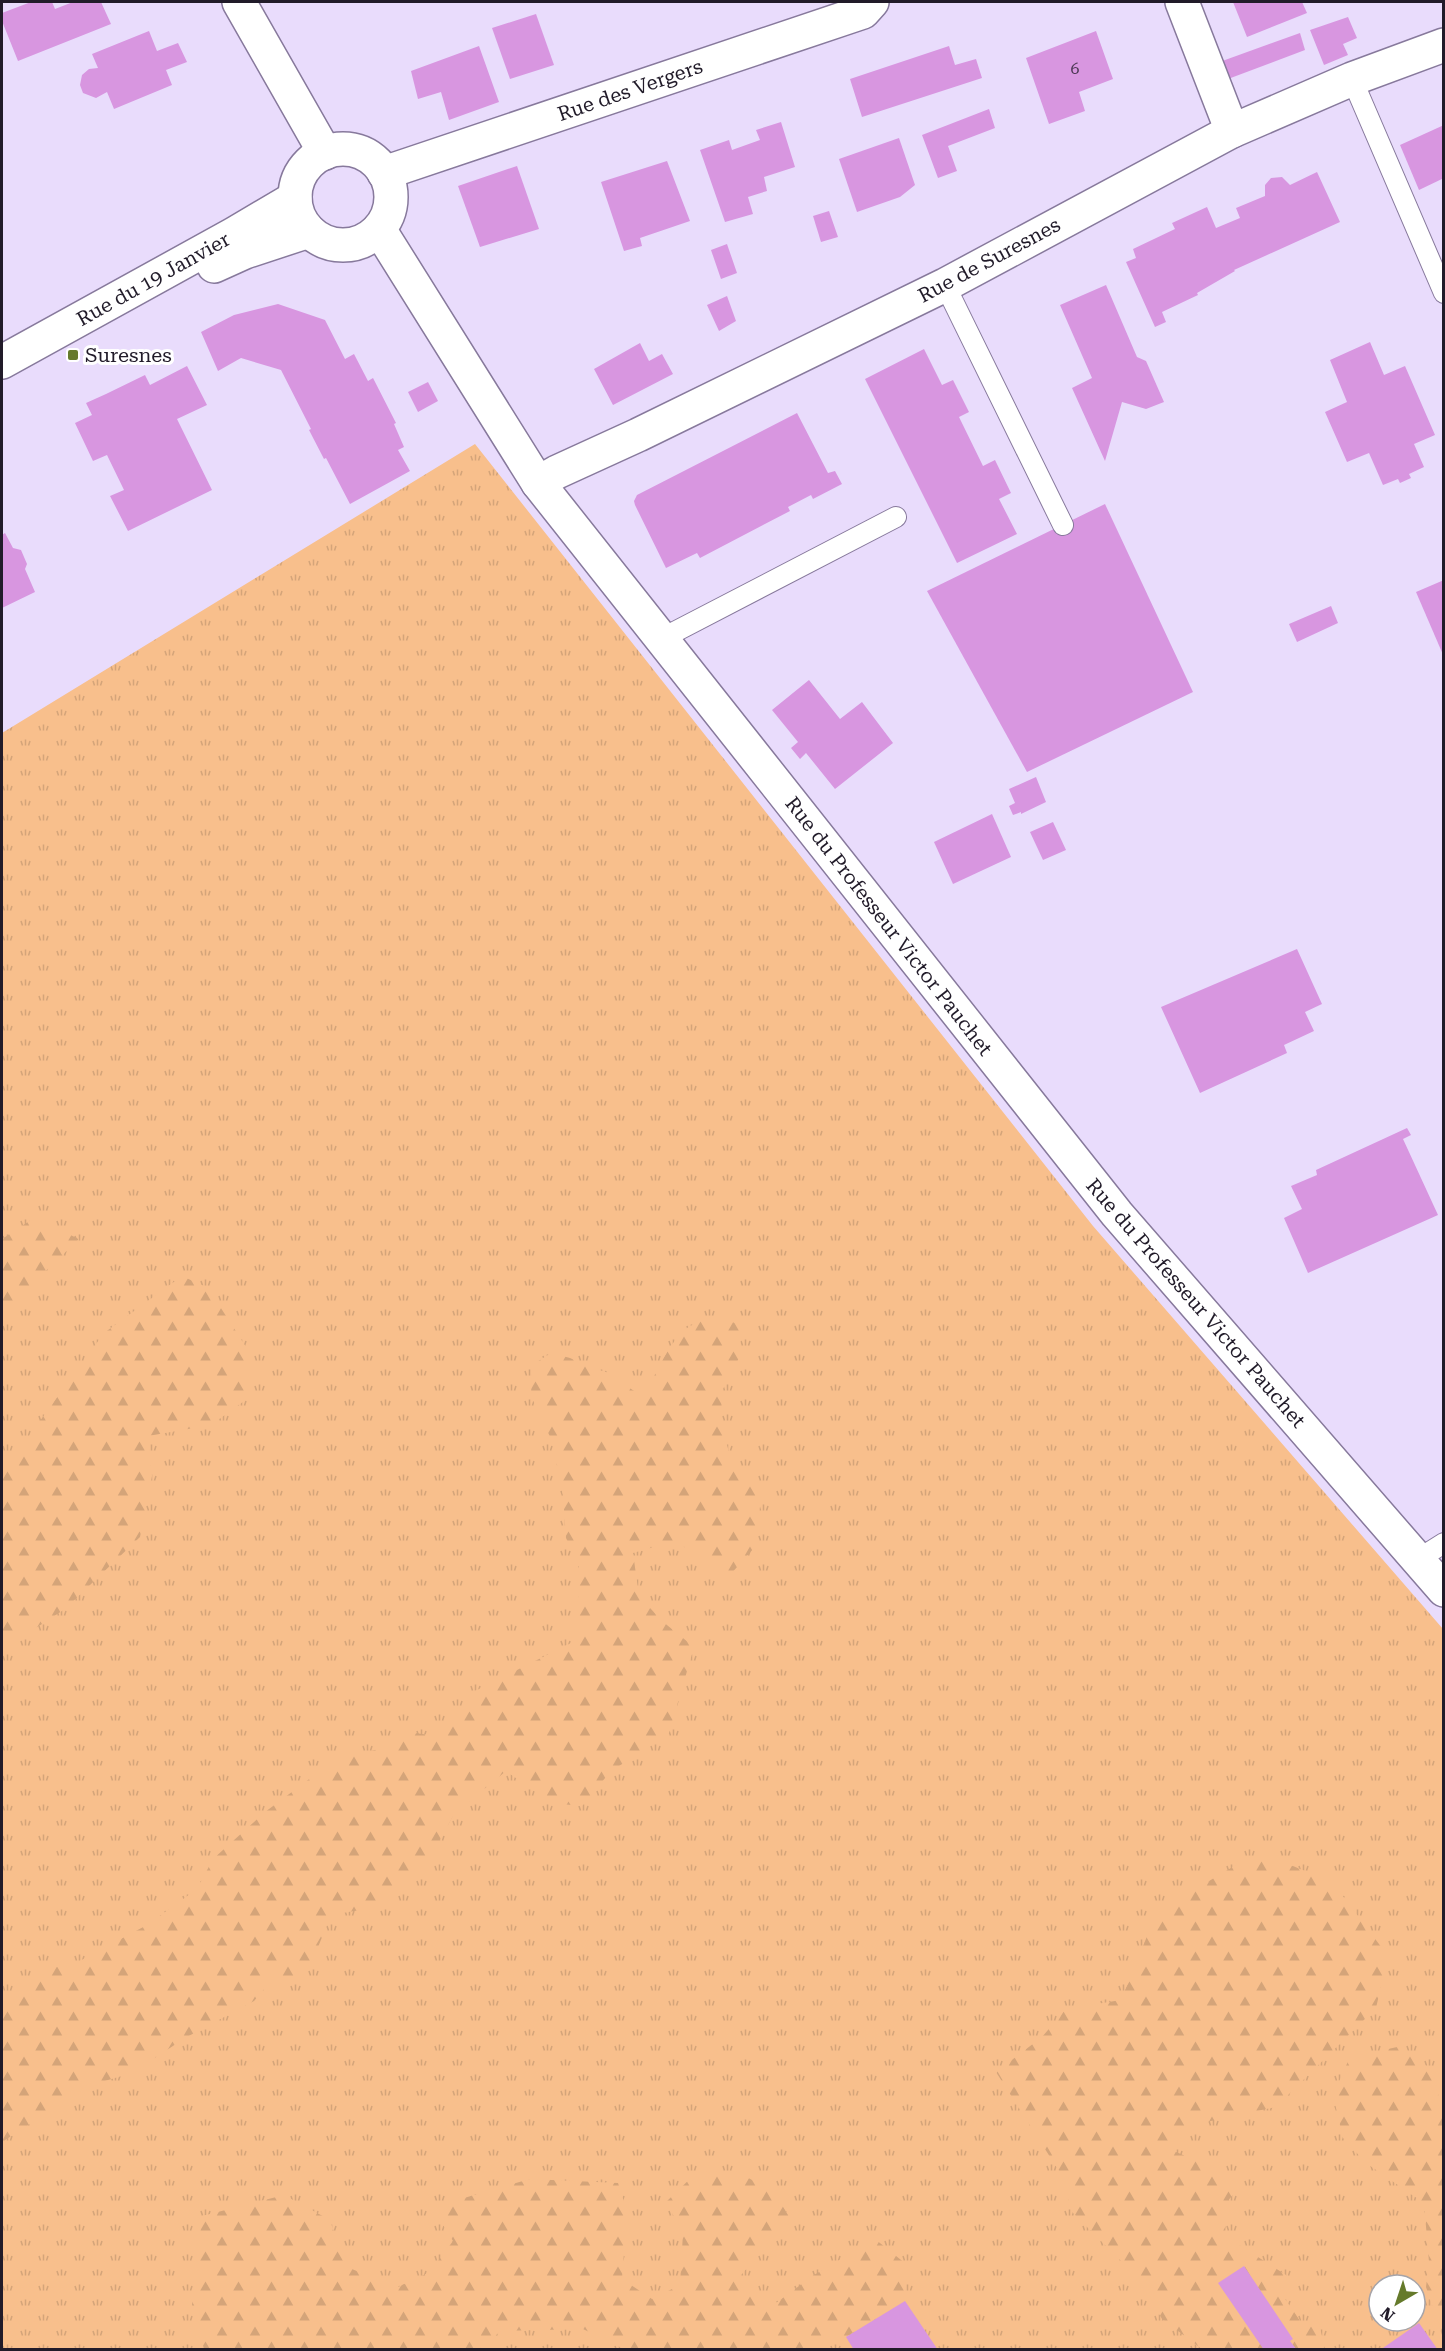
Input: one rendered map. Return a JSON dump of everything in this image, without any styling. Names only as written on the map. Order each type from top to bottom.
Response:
[{"type":"street","points":[[238,2],[325,153]]},
{"type":"street","name":"Rue des Vergers","points":[[384,173],[862,12],[872,2]]},
{"type":"street","points":[[1182,2],[1232,131]]},
{"type":"street","name":"Rue de Suresnes","points":[[538,483],[945,285],[1232,131],[1352,79],[1443,45]]},
{"type":"street","points":[[347,149],[358,152],[378,164],[384,173],[390,189],[390,206],[379,229],[361,242],[350,245],[328,243],[309,231],[299,216],[295,198],[301,174],[311,161],[325,153],[347,149]]},
{"type":"street","name":"Rue du 19 Janvier","points":[[6,359],[295,198]]},
{"type":"street","name":"Rue du Professeur Victor Pauchet","points":[[379,229],[538,483],[1117,1214],[1430,1551],[1443,1590]]},
{"type":"street","name":"Rue du 19 Janvier","points":[[6,359],[245,252],[309,231]]},
{"type":"lane","points":[[1352,79],[1443,293]]},
{"type":"lane","points":[[945,285],[1063,525]]},
{"type":"lane","points":[[661,639],[896,517]]},
{"type":"green space","points":[[475,444],[1093,1226],[1443,1629],[1443,2349],[2,2350],[2,733]]},
{"type":"green space","points":[[34,1218],[79,1239],[2,1313],[2,1239]]},
{"type":"green space","points":[[182,1276],[208,1288],[246,1347],[251,1396],[211,1425],[148,1436],[152,1476],[140,1537],[65,1609],[2,1650],[2,1470],[104,1333]]},
{"type":"green space","points":[[714,1316],[741,1325],[740,1356],[722,1391],[721,1424],[731,1459],[762,1493],[754,1548],[729,1576],[675,1541],[633,1553],[639,1596],[662,1621],[694,1647],[669,1733],[610,1772],[582,1806],[551,1803],[506,1771],[454,1814],[434,1850],[397,1889],[366,1909],[331,1915],[314,1957],[294,1976],[272,1980],[254,2001],[185,2038],[132,2073],[91,2085],[2,2142],[2,2011],[24,1986],[51,1968],[74,1964],[147,1925],[197,1889],[213,1859],[265,1812],[316,1774],[353,1756],[389,1746],[415,1733],[443,1737],[473,1692],[577,1640],[579,1564],[566,1538],[563,1496],[552,1441],[531,1396],[532,1365],[551,1353],[570,1358],[606,1372],[643,1397],[666,1353],[678,1337],[691,1325]]},
{"type":"green space","points":[[1246,1859],[1293,1866],[1333,1883],[1388,1956],[1376,2008],[1276,2107],[1188,2126],[1174,2151],[1201,2163],[1239,2187],[1227,2202],[1225,2236],[1286,2275],[1283,2296],[1303,2325],[1320,2328],[1325,2349],[1202,2349],[1162,2319],[1140,2280],[1073,2213],[1059,2171],[996,2072],[1042,2037],[1066,2009],[1121,2000],[1157,1912]]},
{"type":"green space","points":[[1402,2046],[1437,2075],[1439,2108],[1443,2113],[1443,2338],[1427,2290],[1429,2262],[1424,2203],[1366,2163],[1343,2138],[1333,2095],[1350,2057]]},
{"type":"green space","points":[[737,2172],[773,2191],[793,2222],[773,2238],[735,2282],[776,2303],[814,2275],[875,2239],[906,2264],[905,2301],[846,2337],[806,2349],[624,2349],[583,2329],[501,2331],[479,2349],[204,2349],[192,2305],[202,2216],[284,2195],[330,2220],[345,2266],[396,2288],[430,2272],[453,2241],[440,2220],[457,2200],[530,2179],[618,2183],[627,2211],[622,2279],[652,2299],[680,2285],[683,2233],[666,2202],[693,2176]]},
{"type":"building","points":[[31,2],[52,2],[55,9],[73,2],[101,2],[111,24],[18,61],[2,21],[2,13]]},
{"type":"building","points":[[1233,2],[1302,2],[1307,13],[1247,37]]},
{"type":"building","points":[[536,14],[554,65],[510,79],[492,28]]},
{"type":"building","points":[[1348,17],[1357,38],[1343,44],[1348,55],[1324,65],[1310,30]]},
{"type":"building","points":[[149,31],[157,51],[178,43],[187,62],[166,70],[172,85],[114,109],[107,92],[96,98],[83,93],[80,85],[82,75],[89,69],[98,68],[92,54]]},
{"type":"building","points":[[1096,31],[1113,79],[1079,92],[1085,111],[1049,124],[1026,58]]},
{"type":"building","points":[[1300,33],[1305,50],[1220,82],[1214,64]]},
{"type":"building","points":[[479,46],[499,102],[449,120],[441,92],[418,99],[411,71]]},
{"type":"building","points":[[949,46],[955,65],[976,59],[982,78],[862,117],[850,79]]},
{"type":"building","points":[[989,109],[995,128],[948,146],[957,171],[938,178],[922,135]]},
{"type":"building","points":[[781,122],[795,167],[764,177],[767,191],[748,197],[753,214],[725,222],[700,150],[729,140],[732,150],[760,140],[756,130]]},
{"type":"building","points":[[1444,125],[1444,178],[1419,190],[1400,145]]},
{"type":"building","points":[[899,138],[915,185],[900,197],[857,212],[839,159]]},
{"type":"building","points":[[667,161],[690,221],[640,238],[642,246],[624,251],[601,182]]},
{"type":"building","points":[[517,166],[539,229],[480,247],[458,186]]},
{"type":"building","points":[[1317,172],[1340,222],[1234,270],[1197,293],[1198,295],[1162,312],[1166,322],[1155,327],[1126,262],[1136,258],[1133,249],[1175,229],[1172,223],[1207,207],[1216,228],[1240,218],[1236,208],[1265,196],[1265,185],[1271,178],[1282,177],[1290,185]]},
{"type":"building","points":[[829,211],[838,237],[821,242],[813,216]]},
{"type":"building","points":[[727,244],[737,273],[721,279],[711,250]]},
{"type":"building","points":[[1106,285],[1137,357],[1146,361],[1164,402],[1146,409],[1122,402],[1105,461],[1072,388],[1092,378],[1060,305]]},
{"type":"building","points":[[727,296],[736,321],[719,331],[707,305]]},
{"type":"building","points":[[278,304],[325,320],[345,359],[354,354],[368,381],[373,378],[396,423],[394,424],[404,447],[398,450],[410,471],[350,504],[309,430],[311,429],[281,370],[241,358],[218,371],[201,332],[234,315]]},
{"type":"building","points":[[1370,342],[1384,375],[1405,366],[1435,435],[1414,444],[1424,467],[1409,474],[1411,478],[1400,483],[1398,479],[1383,485],[1369,453],[1347,462],[1325,412],[1347,402],[1330,360]]},
{"type":"building","points":[[640,343],[649,361],[662,354],[673,374],[613,405],[594,369]]},
{"type":"building","points":[[924,349],[942,385],[953,380],[969,412],[959,417],[983,466],[995,460],[1011,493],[999,499],[1017,534],[957,563],[865,379]]},
{"type":"building","points":[[187,366],[207,405],[177,419],[212,490],[128,531],[110,496],[124,490],[107,455],[93,461],[75,423],[92,415],[86,403],[145,375],[150,385]]},
{"type":"building","points":[[428,382],[438,401],[418,412],[408,392]]},
{"type":"building","points":[[797,413],[828,473],[835,471],[842,484],[813,499],[811,495],[788,507],[790,511],[700,558],[697,553],[666,568],[635,505],[637,495]]},
{"type":"building","points":[[1105,504],[1193,692],[1027,772],[927,591]]},
{"type":"building","points":[[5,533],[13,548],[21,550],[27,564],[25,569],[35,592],[2,608],[2,535]]},
{"type":"building","points":[[1444,580],[1444,657],[1416,592]]},
{"type":"building","points":[[1331,606],[1338,623],[1297,642],[1289,624]]},
{"type":"building","points":[[809,680],[840,719],[862,702],[893,743],[835,789],[806,753],[800,759],[791,748],[798,742],[772,710]]},
{"type":"building","points":[[1036,777],[1046,802],[1021,814],[1021,812],[1013,815],[1009,806],[1015,803],[1009,789]]},
{"type":"building","points":[[992,814],[1011,857],[953,884],[934,842]]},
{"type":"building","points":[[1053,822],[1066,850],[1043,860],[1030,832]]},
{"type":"building","points":[[1297,949],[1322,1004],[1305,1012],[1314,1031],[1284,1045],[1287,1053],[1200,1093],[1161,1007]]},
{"type":"building","points":[[1407,1128],[1411,1135],[1403,1139],[1438,1215],[1308,1273],[1284,1218],[1302,1209],[1291,1186],[1317,1175],[1316,1170]]},
{"type":"building","points":[[1244,2266],[1293,2339],[1290,2341],[1297,2350],[1264,2350],[1218,2283]]},
{"type":"building","points":[[905,2301],[938,2350],[854,2350],[846,2337]]},
{"type":"building","points":[[1405,2333],[1426,2333],[1438,2350],[1380,2350]]},
{"type":"place","name":"Suresnes","points":[[73,355]]}]
